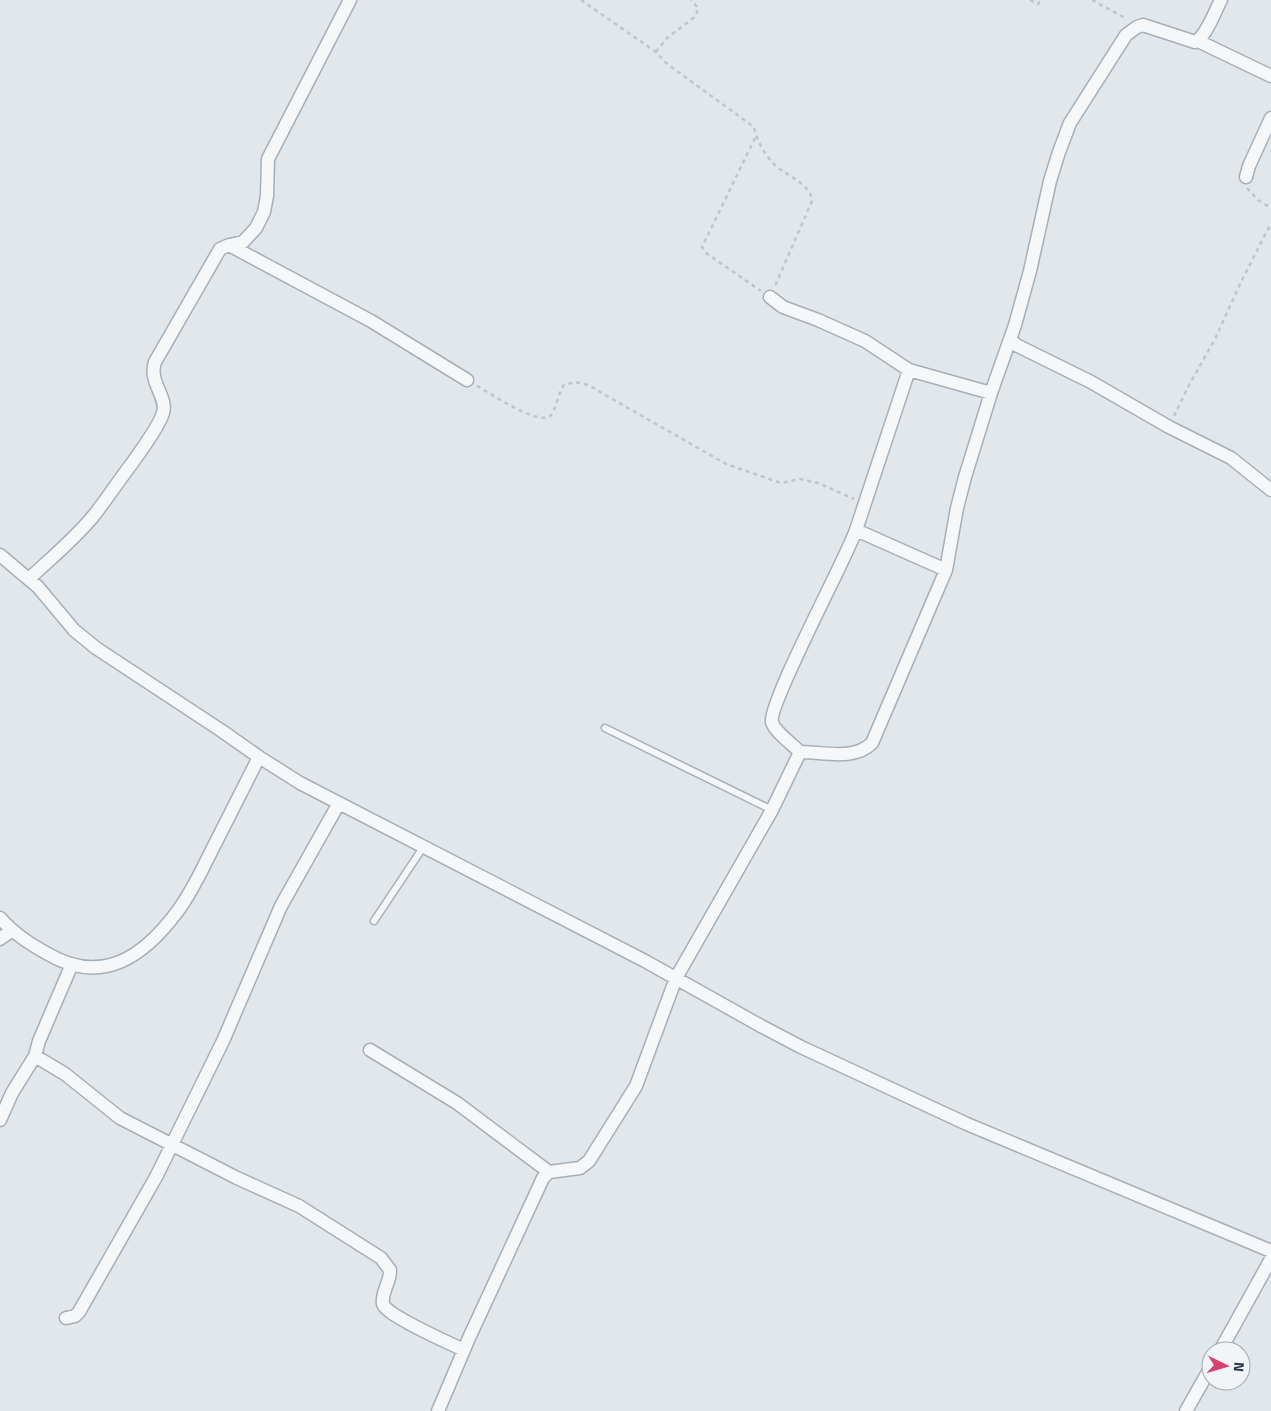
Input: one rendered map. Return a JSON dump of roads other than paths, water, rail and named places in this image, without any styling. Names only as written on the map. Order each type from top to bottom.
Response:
[{"type":"street","points":[[29,579],[76,535],[94,515],[159,422],[164,408],[154,376],[155,362],[220,249],[244,242],[256,228],[264,212],[267,196],[268,159],[350,0]]},
{"type":"street","points":[[1198,41],[1203,36],[1221,0]]},
{"type":"street","points":[[909,370],[856,530],[844,560],[785,680],[772,713],[773,725],[800,752],[848,754],[862,750],[872,742],[946,570],[965,477],[991,393],[1011,338],[1030,271],[1050,181],[1070,123],[1120,41],[1140,25],[1195,42],[1198,41],[1271,76]]},
{"type":"street","points":[[1246,177],[1249,166],[1271,118]]},
{"type":"street","points":[[229,245],[371,321],[467,380]]},
{"type":"street","points":[[770,297],[783,307],[865,341],[909,370],[991,393]]},
{"type":"street","points":[[1011,338],[1016,345],[1091,382],[1169,427],[1231,458],[1271,490]]},
{"type":"street","points":[[856,530],[946,570]]},
{"type":"street","points":[[0,555],[46,595],[74,630],[96,648],[300,783],[676,978],[780,1036],[951,1117],[1271,1251]]},
{"type":"street","points":[[438,1411],[543,1178],[550,1172],[580,1168],[589,1161],[636,1086],[676,978],[772,810],[800,752]]},
{"type":"street","points":[[0,918],[11,931],[53,957],[72,964],[108,967],[129,959],[149,944],[178,911],[259,757]]},
{"type":"street","points":[[66,1318],[75,1316],[80,1310],[130,1224],[172,1145],[223,1041],[281,906],[339,803]]},
{"type":"street","points":[[0,939],[11,931]]},
{"type":"street","points":[[0,1120],[12,1093],[35,1056],[39,1041],[72,964]]},
{"type":"street","points":[[370,1050],[457,1103],[550,1172]]},
{"type":"street","points":[[35,1056],[65,1074],[120,1118],[237,1178],[299,1206],[381,1258],[390,1270],[383,1302],[385,1308],[398,1317],[464,1350]]},
{"type":"street","points":[[1226,1341],[1271,1259]]},
{"type":"street","points":[[1186,1411],[1201,1385]]},
{"type":"lane","points":[[605,728],[772,810]]},
{"type":"lane","points":[[374,921],[424,846]]}]
